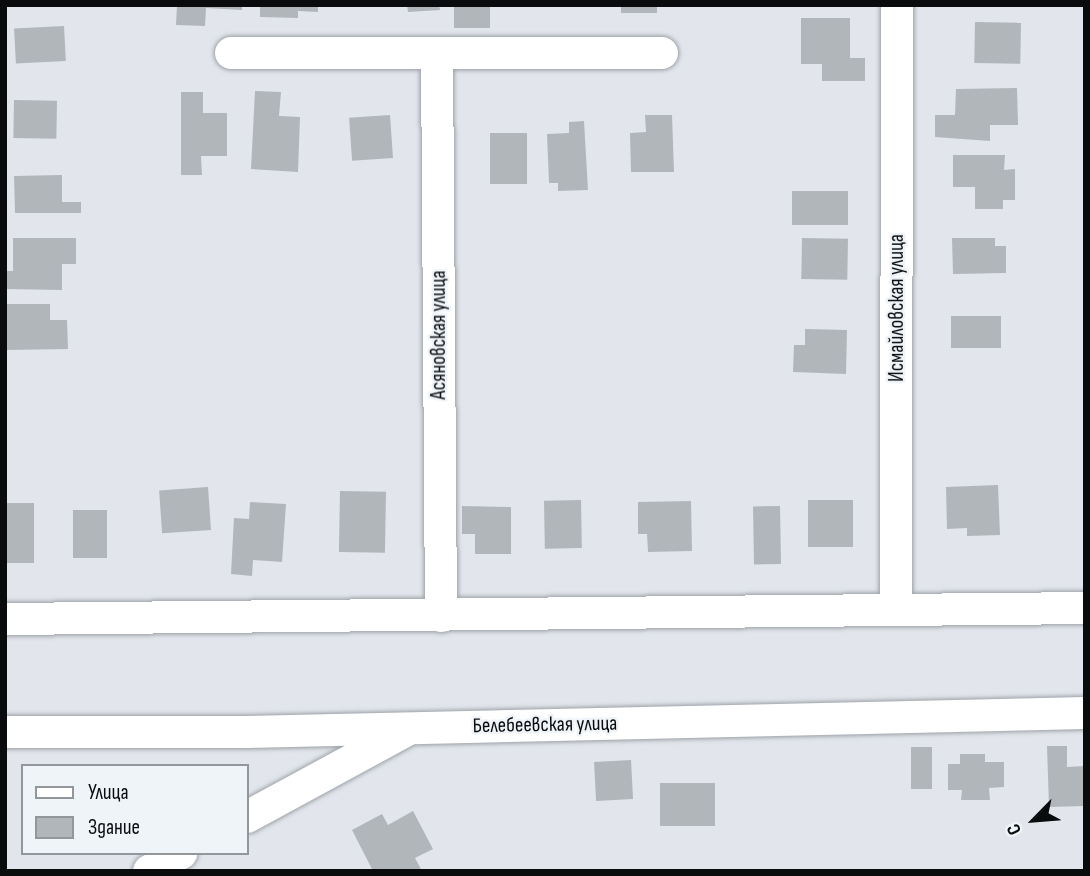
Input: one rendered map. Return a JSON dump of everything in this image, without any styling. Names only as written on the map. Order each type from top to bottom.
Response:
[{"type":"street","name":"Исмайловская улица","points":[[896,610],[897,5]]},
{"type":"street","points":[[231,53],[662,53]]},
{"type":"street","name":"Асяновская улица","points":[[437,55],[441,616]]},
{"type":"street","points":[[5,619],[1085,608]]},
{"type":"street","name":"Белебеевская улица","points":[[5,732],[411,728],[1085,713]]},
{"type":"street","points":[[248,816],[411,728]]},
{"type":"street","points":[[149,871],[177,855]]},
{"type":"building","points":[[177,5],[242,5],[242,10],[206,8],[205,26],[176,25]]},
{"type":"building","points":[[260,5],[318,5],[318,12],[298,11],[298,18],[260,17]]},
{"type":"building","points":[[407,5],[439,5],[440,10],[408,12]]},
{"type":"building","points":[[454,5],[490,5],[490,28],[454,28]]},
{"type":"building","points":[[621,5],[657,5],[657,13],[621,13]]},
{"type":"building","points":[[801,18],[850,18],[850,58],[865,58],[865,81],[822,81],[822,64],[801,64]]},
{"type":"building","points":[[975,22],[1021,23],[1020,64],[974,63]]},
{"type":"building","points":[[64,26],[66,61],[16,64],[14,29]]},
{"type":"building","points":[[1017,88],[1018,125],[990,125],[990,141],[935,137],[935,115],[955,115],[956,89]]},
{"type":"building","points":[[255,91],[281,92],[279,116],[300,117],[298,172],[251,169]]},
{"type":"building","points":[[181,92],[203,92],[203,113],[227,113],[227,156],[201,156],[202,175],[181,175]]},
{"type":"building","points":[[14,100],[57,101],[56,139],[13,138]]},
{"type":"building","points":[[390,115],[393,158],[352,161],[349,118]]},
{"type":"building","points":[[645,115],[672,115],[674,172],[631,172],[630,133],[646,132]]},
{"type":"building","points":[[584,121],[588,190],[558,191],[558,183],[549,183],[547,134],[569,133],[569,122]]},
{"type":"building","points":[[490,133],[527,133],[527,184],[490,184]]},
{"type":"building","points":[[953,155],[1005,155],[1004,170],[1015,169],[1015,200],[1003,200],[1003,209],[975,209],[975,187],[953,187]]},
{"type":"building","points":[[62,175],[62,202],[81,202],[81,213],[15,213],[14,176]]},
{"type":"building","points":[[792,191],[848,191],[848,225],[792,225]]},
{"type":"building","points":[[13,238],[76,238],[76,264],[62,264],[62,290],[5,289],[5,271],[13,271]]},
{"type":"building","points":[[802,238],[848,239],[847,280],[801,279]]},
{"type":"building","points":[[952,238],[995,238],[995,246],[1006,246],[1006,273],[953,274]]},
{"type":"building","points":[[5,304],[50,304],[50,320],[67,320],[68,349],[5,350]]},
{"type":"building","points":[[951,316],[1001,316],[1001,348],[951,348]]},
{"type":"building","points":[[805,329],[847,330],[846,374],[793,372],[794,345],[805,345]]},
{"type":"building","points":[[998,485],[1000,535],[967,536],[967,528],[947,529],[946,487]]},
{"type":"building","points":[[208,487],[211,530],[162,533],[159,490]]},
{"type":"building","points":[[340,491],[386,492],[385,553],[339,552]]},
{"type":"building","points":[[581,500],[582,548],[545,549],[544,501]]},
{"type":"building","points":[[808,500],[853,500],[853,547],[808,547]]},
{"type":"building","points":[[691,501],[692,551],[648,552],[647,534],[638,534],[638,502]]},
{"type":"building","points":[[250,502],[286,504],[282,562],[253,560],[252,576],[231,574],[234,518],[249,519]]},
{"type":"building","points":[[5,503],[34,503],[34,563],[5,563]]},
{"type":"building","points":[[462,506],[511,507],[511,554],[475,554],[475,534],[462,534]]},
{"type":"building","points":[[753,506],[780,506],[781,564],[754,564]]},
{"type":"building","points":[[73,510],[107,510],[107,558],[73,558]]},
{"type":"building","points":[[1047,746],[1067,746],[1067,767],[1085,766],[1085,806],[1049,807]]},
{"type":"building","points":[[911,747],[932,747],[932,789],[911,789]]},
{"type":"building","points":[[960,754],[985,754],[985,762],[1004,762],[1004,787],[989,788],[990,800],[961,800],[962,790],[948,790],[948,764],[960,764]]},
{"type":"building","points":[[631,760],[633,799],[596,801],[594,762]]},
{"type":"building","points":[[660,783],[715,783],[715,826],[660,826]]},
{"type":"building","points":[[413,811],[433,849],[415,858],[422,871],[373,871],[352,830],[382,814],[388,825]]}]
